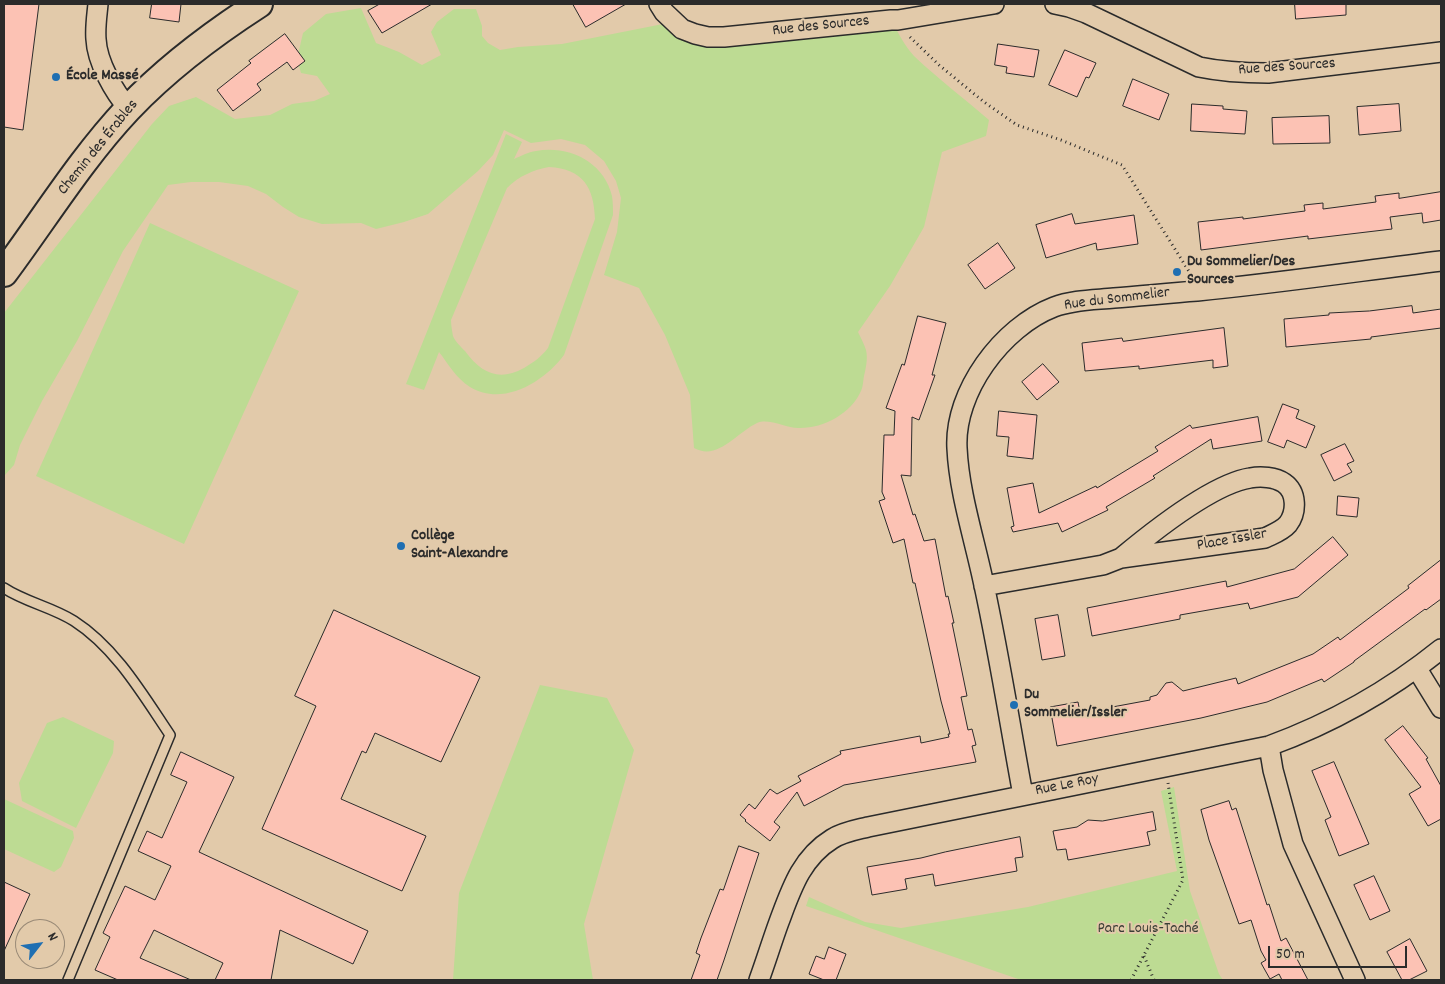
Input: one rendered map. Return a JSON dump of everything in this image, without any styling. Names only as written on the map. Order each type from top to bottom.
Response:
[{"type":"street","points":[[98,4],[96,40],[99,58],[118,97],[129,109]]},
{"type":"street","name":"Chemin des Érables","points":[[4,273],[83,164],[129,109],[157,82],[203,44],[232,21],[259,4]]},
{"type":"street","name":"Rue des Sources","points":[[659,4],[664,12],[682,29],[694,34],[724,38],[898,20],[994,4]]},
{"type":"street","name":"Rue des Sources","points":[[1055,4],[1086,14],[1199,67],[1219,71],[1243,73],[1268,72],[1441,52]]},
{"type":"street","name":"Rue du Sommelier","points":[[1023,795],[984,586],[960,476],[957,447],[958,428],[964,407],[985,364],[998,347],[1018,328],[1038,314],[1075,302],[1198,290],[1441,261]]},
{"type":"street","name":"Place Issler","points":[[984,586],[1103,565],[1120,558],[1265,538],[1287,525],[1293,516],[1295,505],[1292,494],[1285,484],[1272,478],[1250,478],[1230,484],[1212,493],[1156,529],[1120,558]]},
{"type":"street","name":"Rue Le Roy","points":[[759,980],[793,883],[802,868],[822,846],[833,838],[861,828],[1269,746],[1317,727],[1370,699],[1417,669],[1441,649]]},
{"type":"street","points":[[1417,669],[1441,708]]},
{"type":"street","points":[[1269,746],[1273,770],[1293,844],[1355,980]]},
{"type":"lane","points":[[4,588],[55,611],[88,631],[124,670],[170,735],[68,980]]},
{"type":"path","points":[[898,20],[911,38],[939,65],[984,102],[1018,125],[1122,165],[1190,273],[1198,290]]},
{"type":"path","points":[[1131,980],[1183,880],[1166,768]]},
{"type":"path","points":[[1144,956],[1154,980]]},
{"type":"green space","points":[[361,8],[376,43],[399,52],[422,65],[441,55],[431,32],[437,22],[454,9],[476,9],[482,26],[482,36],[488,43],[500,50],[562,44],[673,22],[695,34],[891,20],[914,56],[989,120],[986,136],[942,152],[924,227],[890,286],[858,332],[867,356],[862,389],[850,407],[826,423],[807,428],[793,428],[772,422],[757,423],[727,444],[711,451],[694,448],[690,395],[665,335],[639,288],[604,275],[617,232],[621,198],[616,181],[604,161],[585,145],[561,139],[531,143],[504,130],[493,155],[478,171],[428,214],[376,229],[361,223],[322,224],[299,217],[266,194],[248,186],[219,182],[191,182],[168,185],[123,251],[77,341],[42,401],[20,445],[14,465],[4,476],[4,313],[152,124],[169,106],[196,97],[235,119],[270,115],[292,104],[314,101],[330,94],[317,76],[301,73],[297,59],[303,33],[326,14]]},
{"type":"green space","points":[[506,134],[522,142],[514,159],[525,154],[548,150],[572,154],[583,158],[593,165],[608,184],[612,196],[613,215],[564,355],[556,365],[546,374],[522,389],[496,394],[470,387],[453,371],[439,352],[424,390],[406,384]],"holes":[[[549,167],[561,168],[578,176],[589,189],[595,219],[548,348],[534,361],[515,372],[499,375],[491,373],[477,365],[457,342],[453,336],[451,320],[507,188],[516,180],[537,170]]]},
{"type":"green space","points":[[150,223],[299,291],[184,544],[36,476]]},
{"type":"green space","points":[[540,685],[607,698],[634,750],[584,924],[593,980],[453,980],[459,893]]},
{"type":"green space","points":[[63,717],[114,741],[113,753],[76,828],[22,801],[19,783],[47,723]]},
{"type":"green space","name":"Parc Louis-Taché","points":[[1174,787],[1190,891],[1219,974],[1223,980],[1021,980],[806,906],[809,897],[865,922],[901,928],[1028,907],[1177,871],[1161,791]]},
{"type":"green space","points":[[4,799],[73,831],[74,838],[61,867],[54,872],[4,849]]},
{"type":"building","points":[[4,4],[39,4],[23,130],[4,127]]},
{"type":"building","points":[[152,4],[181,4],[179,22],[150,18]]},
{"type":"building","points":[[380,4],[432,4],[382,33],[368,11]]},
{"type":"building","points":[[573,4],[626,4],[586,27]]},
{"type":"building","points":[[1295,4],[1346,4],[1346,15],[1296,19]]},
{"type":"building","points":[[285,34],[305,61],[293,70],[287,62],[257,84],[261,90],[233,111],[217,90],[251,63],[249,61]]},
{"type":"building","points":[[998,44],[1039,50],[1034,77],[1006,73],[1007,67],[995,65]]},
{"type":"building","points":[[1065,50],[1096,63],[1089,78],[1086,77],[1077,97],[1049,85]]},
{"type":"building","points":[[1133,79],[1169,94],[1159,120],[1123,106]]},
{"type":"building","points":[[1192,104],[1223,106],[1223,109],[1247,111],[1245,134],[1191,131]]},
{"type":"building","points":[[1399,104],[1401,131],[1359,135],[1357,107]]},
{"type":"building","points":[[1329,116],[1330,143],[1273,144],[1272,118]]},
{"type":"building","points":[[1441,192],[1441,220],[1423,223],[1422,213],[1390,217],[1392,229],[1308,239],[1308,236],[1201,250],[1198,222],[1243,217],[1243,219],[1305,211],[1304,205],[1323,203],[1323,209],[1376,202],[1375,196],[1399,193],[1399,198]]},
{"type":"building","points":[[1072,214],[1075,224],[1134,215],[1138,244],[1097,250],[1096,243],[1046,258],[1036,225]]},
{"type":"building","points":[[998,243],[1015,268],[985,289],[968,265]]},
{"type":"building","points":[[1412,306],[1413,313],[1441,309],[1441,328],[1371,337],[1371,339],[1286,347],[1284,319]]},
{"type":"building","points":[[918,316],[946,323],[932,375],[935,375],[919,420],[912,417],[911,476],[901,475],[913,515],[915,514],[924,541],[935,539],[946,597],[948,596],[954,623],[952,623],[967,696],[961,697],[968,730],[972,729],[976,745],[972,746],[976,762],[844,785],[804,806],[797,792],[774,822],[780,827],[770,841],[740,815],[749,804],[755,809],[770,789],[777,794],[801,781],[798,776],[841,754],[840,751],[920,736],[921,743],[949,737],[948,734],[950,734],[904,539],[893,543],[879,501],[885,499],[882,492],[884,435],[894,435],[895,411],[886,408],[902,364],[904,365]]},
{"type":"building","points":[[1224,328],[1228,366],[1213,368],[1213,360],[1139,369],[1139,366],[1085,371],[1082,343],[1122,338],[1123,341]]},
{"type":"building","points":[[1043,364],[1059,382],[1037,400],[1022,382]]},
{"type":"building","points":[[1283,404],[1299,410],[1296,418],[1315,426],[1306,448],[1287,440],[1284,448],[1268,442]]},
{"type":"building","points":[[999,411],[1037,415],[1033,459],[1007,456],[1009,437],[997,436]]},
{"type":"building","points":[[1258,417],[1262,441],[1213,449],[1211,439],[1153,476],[1155,478],[1106,507],[1108,510],[1062,532],[1058,523],[1013,532],[1011,527],[1014,526],[1007,488],[1033,483],[1039,513],[1096,486],[1097,488],[1158,451],[1155,447],[1190,425],[1192,428]]},
{"type":"building","points":[[1345,444],[1354,461],[1347,464],[1352,472],[1334,481],[1321,455]]},
{"type":"building","points":[[1338,496],[1359,498],[1357,517],[1337,515]]},
{"type":"building","points":[[1333,537],[1348,555],[1298,597],[1250,609],[1248,603],[1180,615],[1180,619],[1092,636],[1087,608],[1226,581],[1227,587],[1294,569]]},
{"type":"building","points":[[1441,560],[1441,599],[1324,682],[1322,679],[1267,702],[1201,718],[1057,746],[1050,707],[1078,702],[1080,713],[1150,700],[1150,697],[1157,695],[1166,683],[1172,682],[1183,691],[1236,678],[1238,684],[1313,654],[1338,637],[1340,640],[1409,588],[1408,586]]},
{"type":"building","points":[[334,610],[480,677],[441,762],[375,733],[366,753],[362,751],[341,799],[426,836],[402,891],[262,829],[316,706],[295,696]]},
{"type":"building","points":[[1058,615],[1065,656],[1042,660],[1035,619]]},
{"type":"building","points":[[1403,726],[1428,758],[1426,759],[1441,786],[1441,819],[1428,826],[1409,794],[1421,787],[1385,740]]},
{"type":"building","points":[[181,752],[234,777],[199,852],[368,931],[353,964],[280,930],[271,980],[215,980],[223,963],[154,930],[140,958],[191,980],[118,980],[95,970],[110,937],[103,933],[125,886],[155,900],[171,866],[138,851],[147,831],[162,838],[187,782],[171,775]]},
{"type":"building","points":[[1334,762],[1369,844],[1339,856],[1325,820],[1331,817],[1312,771]]},
{"type":"building","points":[[1229,801],[1232,810],[1236,808],[1267,905],[1269,904],[1281,941],[1286,938],[1308,980],[1282,980],[1279,974],[1270,979],[1261,963],[1266,960],[1261,951],[1251,920],[1239,924],[1209,840],[1201,810]]},
{"type":"building","points":[[1153,812],[1156,830],[1147,832],[1150,845],[1068,860],[1066,849],[1057,850],[1053,831],[1077,827],[1088,820],[1102,821]]},
{"type":"building","points":[[1020,837],[1023,857],[1015,858],[1017,871],[935,886],[933,874],[905,879],[907,889],[872,895],[867,867],[921,858]]},
{"type":"building","points":[[739,846],[759,853],[717,980],[691,980],[700,955],[696,953],[701,938],[720,889],[723,890]]},
{"type":"building","points":[[1374,876],[1390,911],[1370,920],[1354,885]]},
{"type":"building","points":[[4,882],[30,894],[19,919],[15,919],[15,927],[4,951]]},
{"type":"building","points":[[1410,939],[1427,971],[1409,980],[1402,980],[1387,952]]},
{"type":"building","points":[[829,947],[846,954],[836,980],[824,980],[809,974],[816,956],[824,959]]},
{"type":"place","name":"École Massé","points":[[56,77]]},
{"type":"place","name":"Du Sommelier/Des Sources","points":[[1177,272]]},
{"type":"place","name":"Collège Saint-Alexandre","points":[[401,546]]},
{"type":"place","name":"Du Sommelier/Issler","points":[[1014,705]]}]
